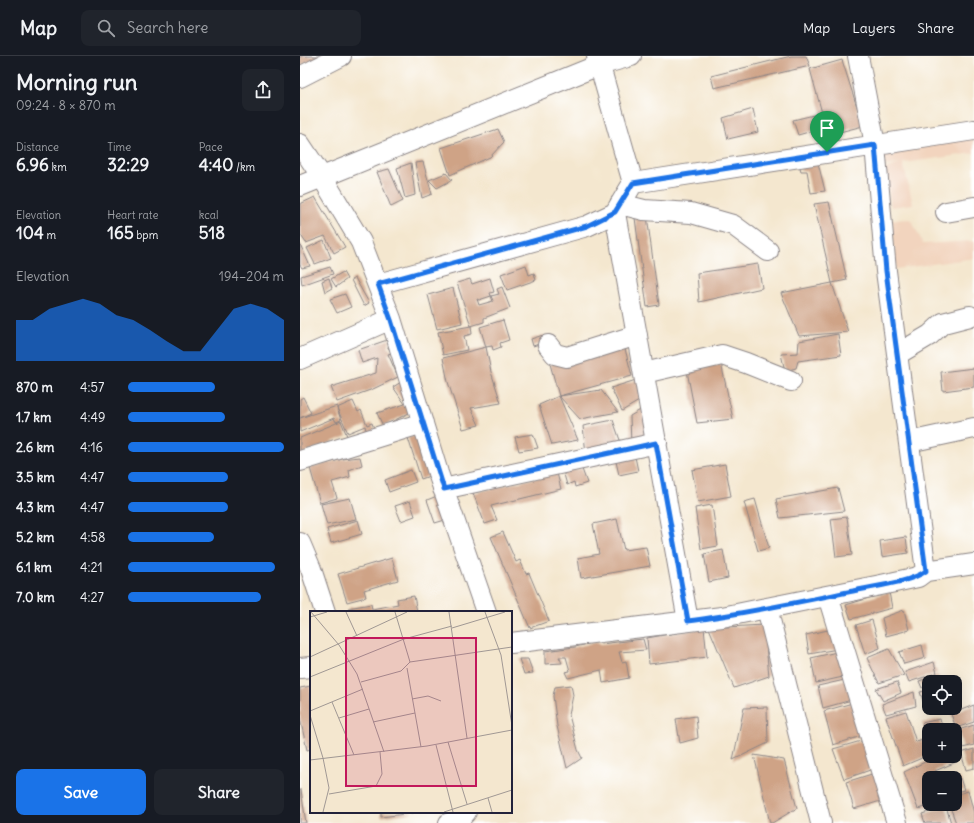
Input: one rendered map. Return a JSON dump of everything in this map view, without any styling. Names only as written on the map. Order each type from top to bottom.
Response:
[{"type":"street","points":[[300,77],[341,56]]},
{"type":"street","points":[[300,186],[598,60],[631,56]]},
{"type":"street","points":[[858,56],[875,145],[886,271],[926,571]]},
{"type":"street","points":[[378,284],[587,226],[618,208],[633,183],[598,60]]},
{"type":"street","points":[[633,183],[974,130]]},
{"type":"street","points":[[300,144],[322,177],[361,242],[378,284],[391,320],[444,489],[486,611]]},
{"type":"street","points":[[618,208],[691,213],[733,225],[768,252]]},
{"type":"street","points":[[618,208],[637,335],[688,621]]},
{"type":"street","points":[[946,212],[974,208]]},
{"type":"street","points":[[898,354],[930,335],[943,323],[970,316]]},
{"type":"street","points":[[300,359],[391,320]]},
{"type":"street","points":[[548,345],[555,354],[567,357],[637,335]]},
{"type":"street","points":[[644,373],[722,355],[791,381]]},
{"type":"street","points":[[300,461],[423,423]]},
{"type":"street","points":[[909,442],[974,428]]},
{"type":"street","points":[[444,489],[656,443]]},
{"type":"street","points":[[300,543],[326,611]]},
{"type":"street","points":[[512,643],[722,617],[918,577],[926,571],[974,564]]},
{"type":"street","points":[[828,596],[897,823]]},
{"type":"street","points":[[767,608],[821,823]]},
{"type":"street","points":[[300,668],[310,667]]},
{"type":"street","points":[[449,823],[458,821],[465,813]]},
{"type":"shaded area","points":[[974,133],[974,153],[903,163],[913,204],[891,207],[884,169],[900,164],[885,166],[881,148]]},
{"type":"shaded area","points":[[911,219],[923,244],[974,241],[974,258],[896,269],[892,220]]},
{"type":"building","points":[[300,56],[323,56],[300,66]]},
{"type":"building","points":[[791,56],[806,56],[810,66],[714,88],[711,76]]},
{"type":"building","points":[[842,60],[863,126],[828,135],[810,69]]},
{"type":"building","points":[[753,109],[758,132],[728,139],[723,118]]},
{"type":"building","points":[[818,114],[823,128],[798,135],[793,120]]},
{"type":"building","points":[[498,129],[504,142],[490,157],[450,175],[441,148]]},
{"type":"building","points":[[817,159],[825,191],[811,193],[807,171],[801,171],[798,161]]},
{"type":"building","points":[[423,162],[432,194],[422,198],[415,163]]},
{"type":"building","points":[[411,163],[415,195],[405,198],[397,168]]},
{"type":"building","points":[[389,169],[403,201],[391,207],[377,172]]},
{"type":"building","points":[[446,173],[452,180],[437,188],[429,180]]},
{"type":"building","points":[[315,197],[345,247],[334,253],[325,236],[306,243],[300,234],[300,204]]},
{"type":"building","points":[[829,202],[847,280],[832,283],[814,204]]},
{"type":"building","points":[[647,216],[659,305],[647,307],[635,218]]},
{"type":"building","points":[[324,240],[331,258],[315,264],[307,248]]},
{"type":"building","points":[[300,244],[310,266],[302,268],[300,265]]},
{"type":"building","points":[[758,264],[762,288],[699,302],[697,273]]},
{"type":"building","points":[[526,265],[529,275],[534,273],[536,280],[507,290],[501,274]]},
{"type":"building","points":[[330,267],[333,274],[302,285],[301,276]]},
{"type":"building","points":[[343,272],[347,279],[336,287],[331,279]]},
{"type":"building","points":[[329,278],[332,288],[325,292],[322,281]]},
{"type":"building","points":[[355,278],[369,303],[364,306],[351,280]]},
{"type":"building","points":[[490,278],[494,292],[490,293],[491,296],[499,294],[497,289],[502,287],[510,308],[484,318],[484,322],[471,326],[457,283],[470,279],[472,284]],"holes":[[[491,296],[493,301],[479,305],[477,299],[479,300]]]},
{"type":"building","points":[[832,283],[848,332],[799,336],[781,293]]},
{"type":"building","points":[[453,288],[462,323],[437,329],[428,295]]},
{"type":"building","points":[[345,294],[351,307],[337,313],[330,299]]},
{"type":"building","points":[[503,320],[509,340],[500,343],[501,347],[493,350],[492,346],[486,347],[480,327]]},
{"type":"building","points":[[471,326],[472,334],[464,336],[467,350],[443,355],[438,332]]},
{"type":"building","points":[[838,334],[841,355],[798,361],[796,368],[785,371],[781,354],[798,353],[799,341]]},
{"type":"building","points":[[543,335],[548,341],[533,346],[531,339]]},
{"type":"building","points":[[390,339],[388,348],[395,352],[388,354],[398,377],[373,389],[337,402],[331,387],[376,373],[377,358],[362,363],[358,350]]},
{"type":"building","points":[[624,345],[632,376],[559,396],[550,364]]},
{"type":"building","points":[[486,347],[491,372],[501,403],[471,408],[479,425],[463,429],[448,382],[443,358]]},
{"type":"building","points":[[721,363],[733,419],[697,423],[687,371]]},
{"type":"building","points":[[974,368],[974,387],[943,391],[941,372]]},
{"type":"building","points":[[406,379],[413,411],[383,426],[377,413],[405,404],[393,387]]},
{"type":"building","points":[[639,379],[644,398],[622,411],[611,388]]},
{"type":"building","points":[[601,390],[618,412],[580,419],[559,396]]},
{"type":"building","points":[[559,396],[578,440],[552,445],[539,405]]},
{"type":"building","points":[[303,397],[311,413],[300,418],[300,399]]},
{"type":"building","points":[[353,401],[358,412],[361,410],[367,425],[372,423],[375,431],[367,434],[365,426],[348,433],[337,408]]},
{"type":"building","points":[[649,405],[657,443],[631,445],[630,416]]},
{"type":"building","points":[[337,406],[341,420],[336,422],[334,418],[300,432],[300,418]]},
{"type":"building","points":[[613,420],[622,446],[586,454],[583,426]]},
{"type":"building","points":[[341,421],[347,436],[300,455],[300,438]]},
{"type":"building","points":[[425,432],[438,473],[421,479],[408,438]]},
{"type":"building","points":[[533,434],[538,448],[519,451],[515,437]]},
{"type":"building","points":[[634,452],[638,471],[619,475],[615,457]]},
{"type":"building","points":[[360,457],[362,465],[349,470],[350,477],[332,482],[337,498],[320,503],[310,468],[342,459]]},
{"type":"building","points":[[725,464],[731,496],[698,502],[692,470]]},
{"type":"building","points":[[582,469],[587,483],[575,487],[574,482],[567,485],[563,471]]},
{"type":"building","points":[[411,470],[416,482],[389,492],[385,480]]},
{"type":"building","points":[[557,473],[561,489],[491,506],[497,520],[485,524],[473,493]]},
{"type":"building","points":[[838,488],[844,511],[780,518],[776,499]]},
{"type":"building","points":[[437,496],[445,520],[435,523],[427,500]]},
{"type":"building","points":[[350,498],[356,519],[327,525],[321,504]]},
{"type":"building","points":[[755,499],[769,548],[758,551],[744,502]]},
{"type":"building","points":[[410,501],[415,516],[401,521],[395,506]]},
{"type":"building","points":[[712,505],[718,546],[701,549],[695,508]]},
{"type":"building","points":[[847,517],[852,555],[836,557],[831,519]]},
{"type":"building","points":[[617,519],[624,550],[646,547],[650,566],[581,578],[578,558],[599,554],[593,524]]},
{"type":"building","points":[[358,520],[362,534],[331,543],[327,529]]},
{"type":"building","points":[[503,532],[516,562],[520,560],[526,574],[529,573],[549,621],[530,628],[491,537]]},
{"type":"building","points":[[906,537],[908,553],[882,557],[880,541]]},
{"type":"building","points":[[723,550],[728,578],[709,582],[704,554]]},
{"type":"building","points":[[392,558],[398,580],[364,590],[366,597],[347,602],[338,574]]},
{"type":"building","points":[[889,592],[892,608],[851,619],[846,605]]},
{"type":"building","points":[[414,596],[417,611],[349,611],[348,608],[371,604],[372,609],[398,604],[397,599]]},
{"type":"building","points":[[904,610],[909,630],[886,636],[882,618]]},
{"type":"building","points":[[872,620],[880,648],[865,654],[856,625]]},
{"type":"building","points":[[764,625],[769,676],[734,688],[709,628]]},
{"type":"building","points":[[704,628],[707,657],[649,664],[647,638]]},
{"type":"building","points":[[832,629],[838,649],[809,654],[806,635]]},
{"type":"building","points":[[643,639],[646,650],[619,652],[622,662],[626,661],[629,678],[603,683],[601,670],[568,678],[565,672],[570,671],[566,657],[559,657],[562,663],[545,664],[545,651],[597,642],[601,644]]},
{"type":"building","points":[[922,645],[925,658],[904,664],[899,652]]},
{"type":"building","points":[[889,649],[904,675],[879,683],[867,658]]},
{"type":"building","points":[[841,651],[852,675],[816,683],[811,658]]},
{"type":"building","points":[[519,659],[528,659],[533,673],[524,674]]},
{"type":"building","points":[[934,662],[937,673],[922,675],[922,678],[909,682],[905,672]]},
{"type":"building","points":[[849,679],[855,699],[823,708],[818,686]]},
{"type":"building","points":[[922,680],[922,688],[919,681]]},
{"type":"building","points":[[897,682],[901,693],[883,701],[876,689]]},
{"type":"building","points":[[571,685],[573,695],[569,715],[578,750],[582,758],[567,768],[557,726],[553,696],[555,687]]},
{"type":"building","points":[[310,686],[310,749],[307,750],[300,718],[300,688]]},
{"type":"building","points":[[914,692],[916,706],[886,714],[882,704]]},
{"type":"building","points":[[856,702],[865,735],[833,745],[824,711]]},
{"type":"building","points":[[974,705],[974,722],[962,726],[962,723],[954,723],[951,715],[962,715],[962,710]]},
{"type":"building","points":[[767,707],[768,743],[733,760],[744,708]]},
{"type":"building","points":[[906,711],[916,742],[922,740],[922,758],[903,766],[886,717]]},
{"type":"building","points":[[696,716],[698,738],[680,743],[676,719]]},
{"type":"building","points":[[940,719],[941,723],[922,723]]},
{"type":"building","points":[[974,725],[974,745],[963,748],[962,729]]},
{"type":"building","points":[[868,739],[876,768],[844,779],[833,749]]},
{"type":"building","points":[[974,749],[974,768],[966,770],[962,753]]},
{"type":"building","points":[[754,755],[784,760],[797,808],[772,823],[770,823]]},
{"type":"building","points":[[923,763],[954,763],[935,771],[922,771],[922,808],[918,809],[904,772]]},
{"type":"building","points":[[875,773],[884,800],[854,809],[846,782]]},
{"type":"building","points":[[301,790],[306,823],[300,823]]},
{"type":"building","points":[[968,791],[974,813],[974,823],[956,823],[952,811],[962,811],[962,793]]},
{"type":"building","points":[[931,811],[947,811],[951,823],[925,823],[922,814]]},
{"type":"building","points":[[381,813],[412,813],[381,817]]},
{"type":"route","points":[[875,145],[886,271],[926,561],[926,571],[918,577],[881,585],[722,617],[688,621],[656,443],[444,489],[391,320],[378,284],[587,226],[615,212],[633,183],[827,152],[875,145]]}]
